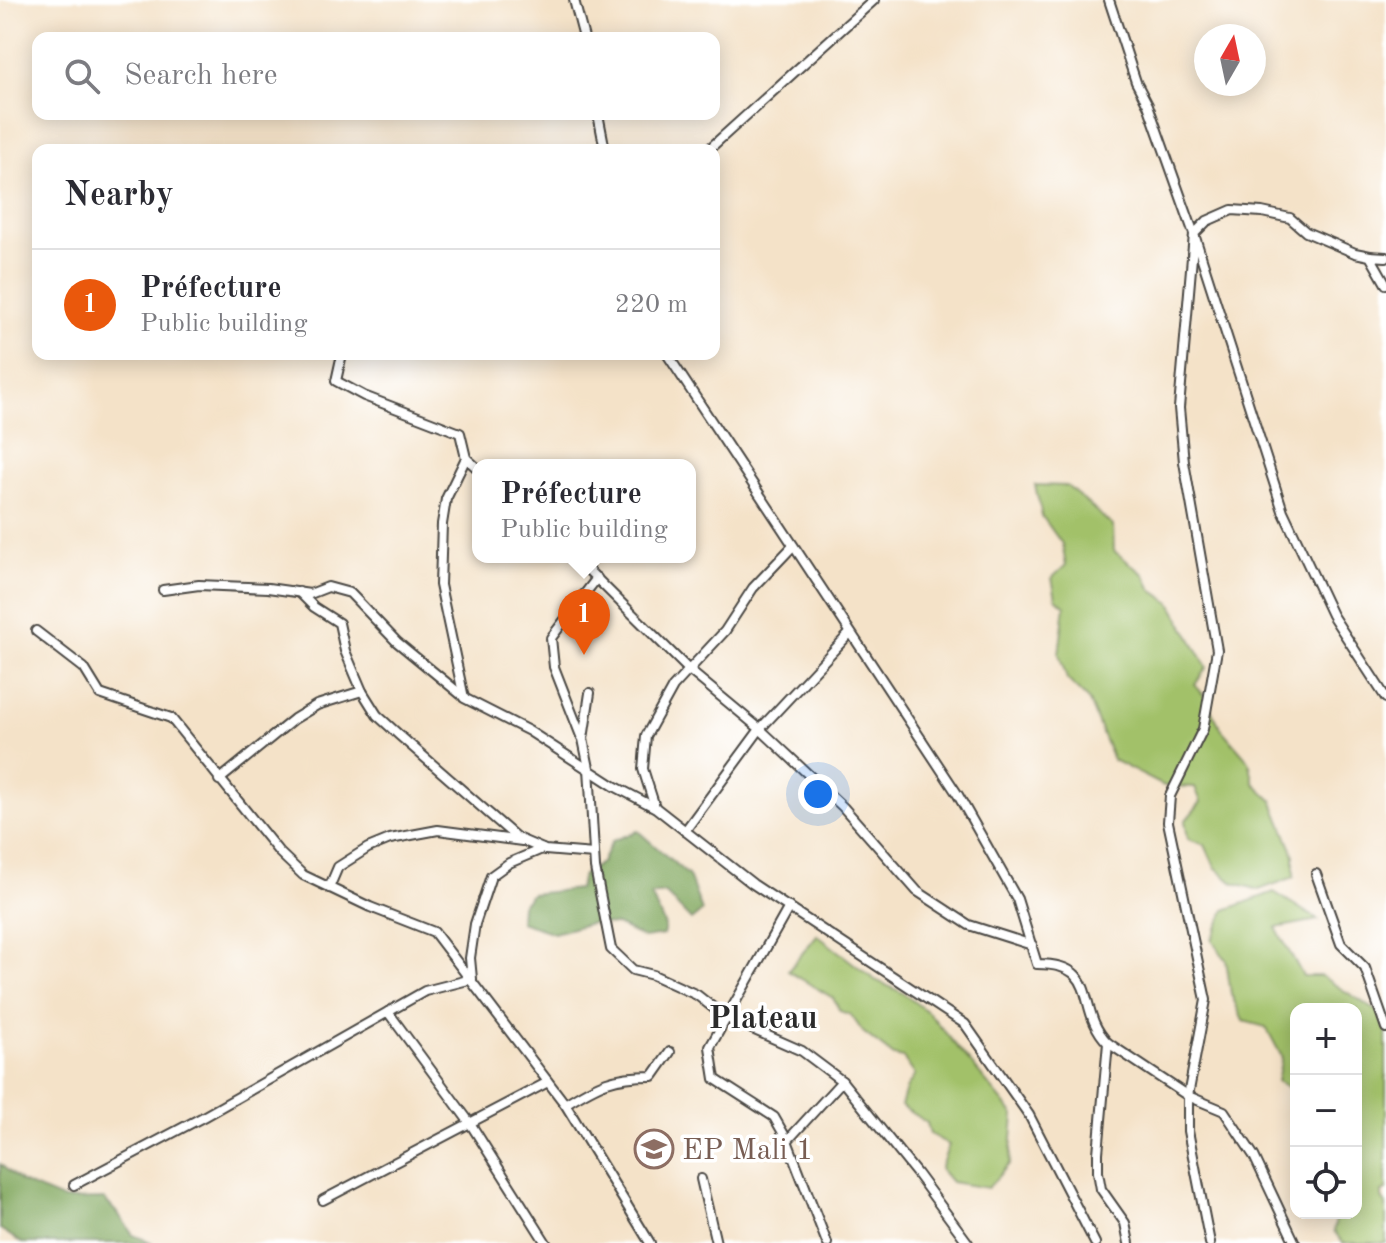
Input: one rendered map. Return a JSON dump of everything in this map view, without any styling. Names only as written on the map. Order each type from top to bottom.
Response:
[{"type":"street","points":[[574,0],[582,32]]},
{"type":"street","points":[[715,144],[874,0]]},
{"type":"street","points":[[1109,0],[1136,82],[1148,105],[1194,234],[1283,511],[1332,615],[1386,698]]},
{"type":"street","points":[[599,120],[604,144]]},
{"type":"street","points":[[1210,1243],[1188,1131],[1188,1096],[1206,1000],[1168,822],[1170,796],[1203,729],[1217,650],[1184,462],[1179,408],[1194,234],[1207,221],[1232,210],[1262,212],[1290,218],[1306,232],[1355,253],[1386,257]]},
{"type":"street","points":[[1370,256],[1386,284]]},
{"type":"street","points":[[341,360],[336,381],[364,396],[460,433],[466,458],[472,464]]},
{"type":"street","points":[[671,360],[958,795],[1017,899],[1037,964],[1061,964],[1077,974],[1099,1034],[1108,1043],[1188,1096],[1224,1111],[1254,1156],[1295,1243]]},
{"type":"street","points":[[464,698],[440,585],[446,499],[466,458]]},
{"type":"street","points":[[656,808],[643,769],[646,736],[673,687],[725,631],[753,588],[793,546]]},
{"type":"street","points":[[581,563],[689,670],[760,729],[843,807],[917,891],[969,925],[1032,945]]},
{"type":"street","points":[[597,578],[551,638],[554,667],[583,739],[589,768],[594,854],[611,949],[633,970],[653,975],[697,995],[725,1017],[802,1051],[842,1081],[968,1243]]},
{"type":"street","points":[[163,590],[199,585],[310,594],[328,587],[350,593],[397,642],[464,698],[529,731],[614,786],[656,808],[753,884],[965,1024],[1029,1115],[1095,1243]]},
{"type":"street","points":[[299,592],[314,607],[339,623],[345,651],[362,691],[377,715],[517,838],[542,849],[594,854]]},
{"type":"street","points":[[36,631],[84,668],[100,694],[171,718],[279,852],[303,875],[370,907],[434,932],[565,1104],[650,1243]]},
{"type":"street","points":[[685,831],[760,729],[850,633]]},
{"type":"street","points":[[219,780],[294,719],[317,705],[362,691]]},
{"type":"street","points":[[583,739],[590,693]]},
{"type":"street","points":[[329,888],[338,867],[368,848],[390,839],[438,830],[526,842]]},
{"type":"street","points":[[472,979],[470,958],[475,924],[491,876],[509,863],[542,849]]},
{"type":"street","points":[[1316,874],[1341,944],[1365,968],[1386,1028]]},
{"type":"street","points":[[789,907],[710,1047],[715,1079],[774,1117],[787,1141],[827,1243]]},
{"type":"street","points":[[74,1185],[203,1117],[425,991],[472,979]]},
{"type":"street","points":[[388,1012],[470,1123],[546,1243]]},
{"type":"street","points":[[1108,1043],[1098,1172],[1101,1189],[1125,1223],[1129,1243]]},
{"type":"street","points":[[565,1104],[595,1085],[623,1076],[653,1076],[670,1052]]},
{"type":"street","points":[[787,1141],[842,1081]]},
{"type":"street","points":[[323,1200],[548,1082]]},
{"type":"street","points":[[701,1179],[716,1243]]},
{"type":"green space","points":[[1035,485],[1067,486],[1113,526],[1114,551],[1145,575],[1152,590],[1171,603],[1207,667],[1195,685],[1222,730],[1249,761],[1254,783],[1272,800],[1294,855],[1294,877],[1259,890],[1232,882],[1215,867],[1205,845],[1188,839],[1185,821],[1201,802],[1195,787],[1164,786],[1113,760],[1089,701],[1067,679],[1059,654],[1065,606],[1056,598],[1052,578],[1066,565],[1062,544],[1042,516]]},
{"type":"green space","points":[[638,831],[689,876],[702,911],[691,920],[665,893],[651,895],[665,926],[663,935],[644,938],[617,925],[591,923],[554,933],[520,922],[521,905],[531,894],[578,889],[583,875],[602,862],[612,841]]},
{"type":"green space","points":[[1274,892],[1318,920],[1276,928],[1303,976],[1321,976],[1378,1012],[1386,1031],[1386,1190],[1382,1192],[1382,1198],[1386,1205],[1386,1243],[1343,1243],[1334,1231],[1336,1219],[1362,1219],[1362,1003],[1290,1003],[1290,1089],[1277,1081],[1282,1057],[1266,1027],[1243,1021],[1231,994],[1226,960],[1212,940],[1225,910]]},
{"type":"green space","points":[[817,935],[875,980],[901,992],[929,1013],[1014,1115],[1010,1163],[988,1188],[951,1182],[940,1169],[949,1145],[930,1134],[927,1123],[901,1106],[906,1089],[915,1075],[903,1058],[894,1056],[863,1032],[851,1015],[840,1011],[833,998],[788,971]]},
{"type":"green space","points":[[0,1164],[21,1182],[64,1200],[104,1199],[133,1235],[153,1243],[22,1243],[0,1229]]},
{"type":"place","name":"Préfecture","points":[[584,655]]},
{"type":"place","name":"EP Mali 1","points":[[654,1149]]},
{"type":"district","name":"Plateau","points":[[763,1017]]}]
